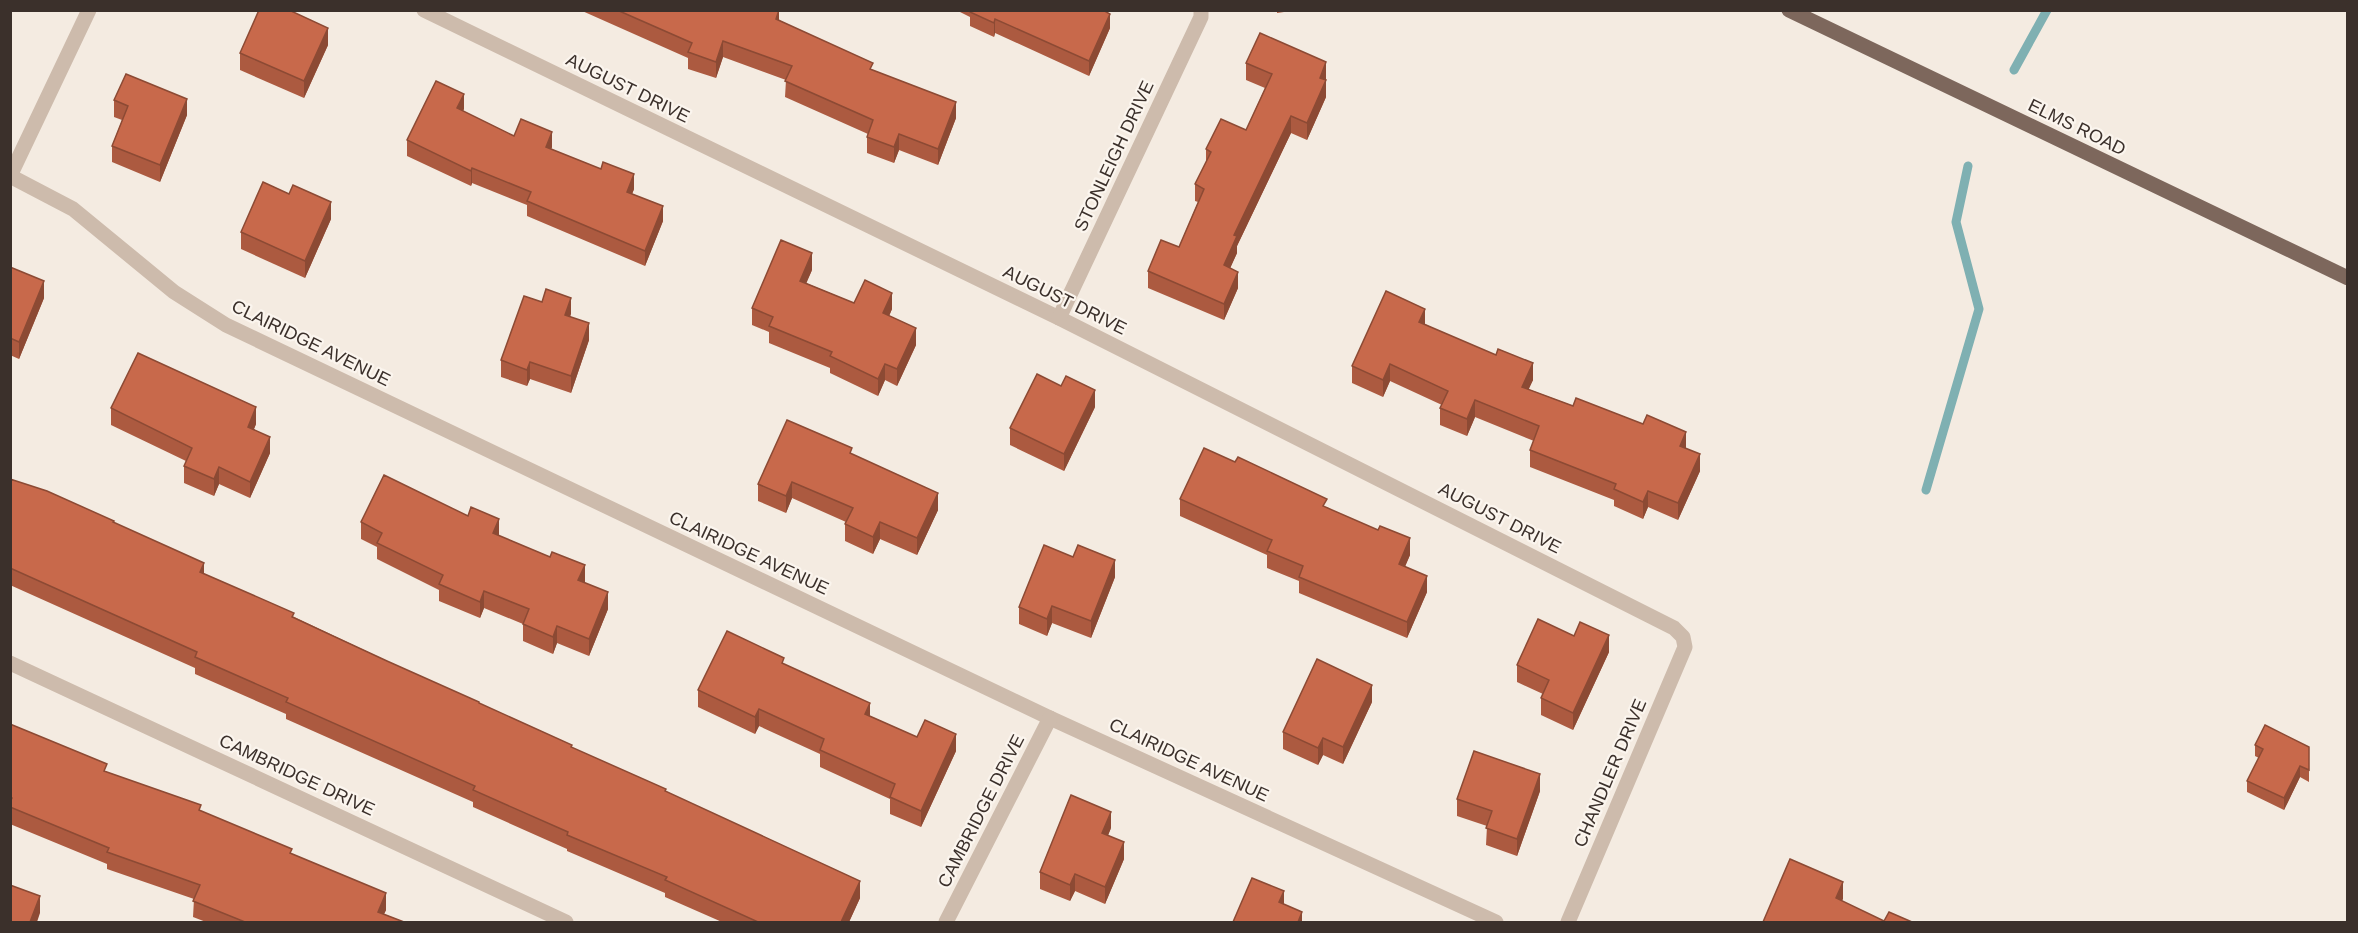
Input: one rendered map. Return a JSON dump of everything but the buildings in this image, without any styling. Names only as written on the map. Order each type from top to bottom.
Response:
[{"type":"main road","name":"ELMS ROAD","points":[[1789,10],[2348,278]]},
{"type":"street","points":[[10,176],[89,10]]},
{"type":"street","name":"AUGUST DRIVE","points":[[424,10],[1059,318],[1674,628],[1683,637]]},
{"type":"street","name":"STONLEIGH DRIVE","points":[[1059,318],[1196,28],[1201,10]]},
{"type":"street","name":"CLAIRIDGE AVENUE","points":[[10,176],[73,209],[174,292],[226,325],[1050,718],[1496,922]]},
{"type":"street","name":"CHANDLER DRIVE","points":[[1568,922],[1685,647],[1683,637]]},
{"type":"street","name":"CAMBRIDGE DRIVE","points":[[10,663],[566,922]]},
{"type":"street","name":"CAMBRIDGE DRIVE","points":[[946,922],[1050,718]]},
{"type":"waterway","points":[[2014,70],[2047,10]]},
{"type":"waterway","points":[[1926,490],[1979,309],[1956,222],[1968,166]]}]
